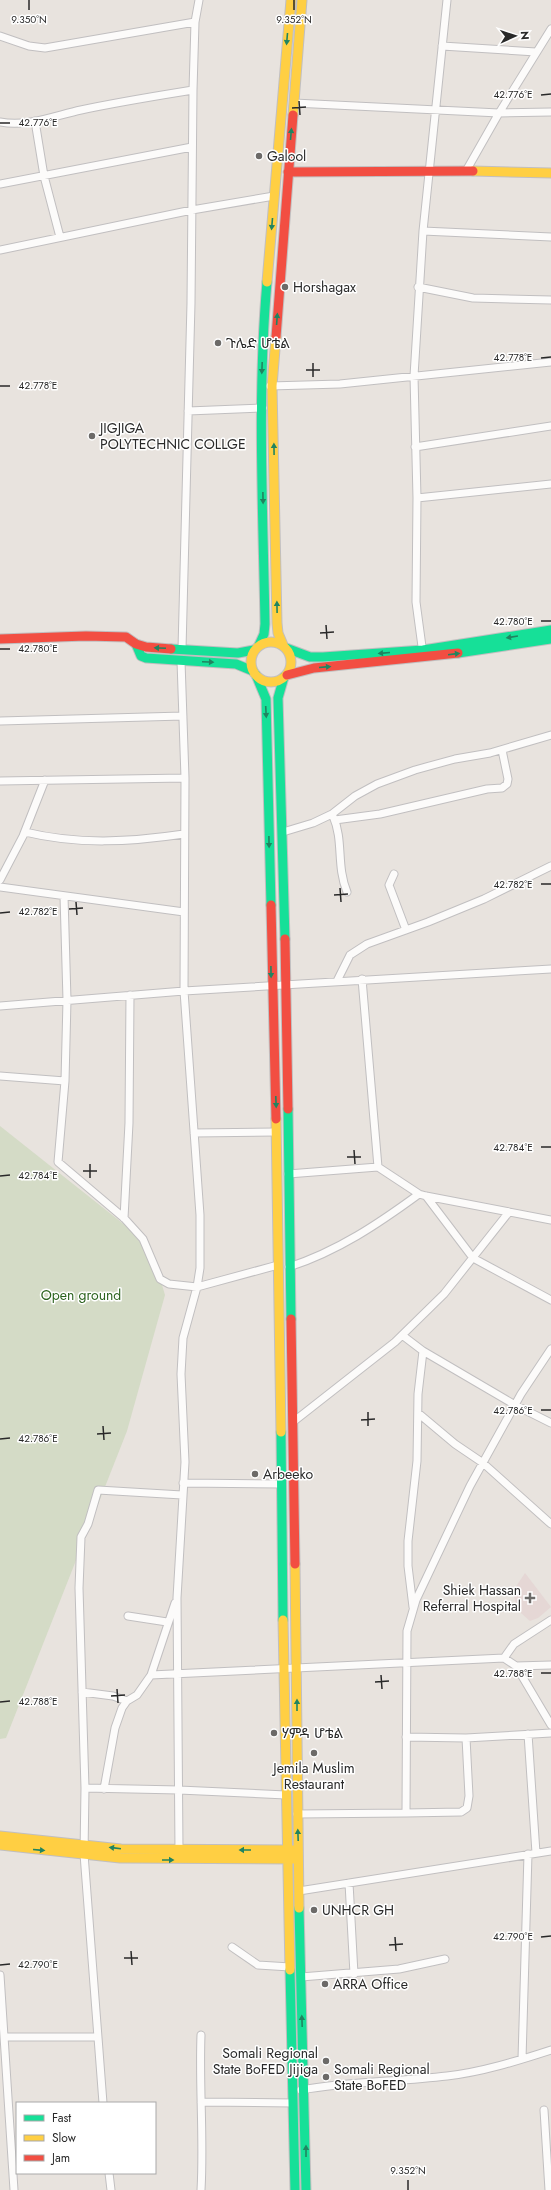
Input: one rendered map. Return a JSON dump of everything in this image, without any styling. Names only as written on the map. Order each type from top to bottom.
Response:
[{"type":"main road","points":[[291,0],[263,329],[261,408],[265,624],[264,634],[251,662],[254,673],[263,688],[266,699],[276,1132],[287,1855],[295,2190]]},
{"type":"main road","points":[[302,0],[272,386],[277,623],[285,647],[291,656],[292,662],[278,698],[283,832],[284,985],[297,1668],[298,1891],[306,2190]]},
{"type":"main road","points":[[288,172],[551,172]]},
{"type":"main road","points":[[0,639],[86,636],[126,637],[136,644],[146,647],[238,653],[257,648],[271,641],[310,657],[423,654],[551,630]]},
{"type":"main road","points":[[136,644],[141,656],[181,661],[236,664],[268,682],[275,682],[286,676],[314,668],[551,639]]},
{"type":"main road","points":[[0,1836],[121,1849],[287,1855]]},
{"type":"main road","points":[[0,1845],[158,1860],[298,1855]]},
{"type":"street","points":[[182,649],[192,210],[193,90],[195,22],[199,0]]},
{"type":"street","points":[[423,654],[416,602],[417,498],[414,376],[418,287],[428,172],[447,0]]},
{"type":"street","points":[[0,36],[29,46],[45,48],[195,22]]},
{"type":"street","points":[[466,171],[499,113],[551,29]]},
{"type":"street","points":[[442,46],[536,52]]},
{"type":"street","points":[[0,122],[12,124],[35,121],[87,109],[193,90]]},
{"type":"street","points":[[294,103],[435,111],[499,113],[551,112]]},
{"type":"street","points":[[35,121],[44,176],[60,237]]},
{"type":"street","points":[[0,184],[192,147]]},
{"type":"street","points":[[0,250],[192,210],[274,196]]},
{"type":"street","points":[[423,231],[551,237]]},
{"type":"street","points":[[418,287],[473,298],[551,300]]},
{"type":"street","points":[[261,387],[340,384],[551,362]]},
{"type":"street","points":[[188,410],[273,408]]},
{"type":"street","points":[[416,447],[551,426]]},
{"type":"street","points":[[417,498],[551,484]]},
{"type":"street","points":[[179,1850],[180,1790],[176,1674],[177,1598],[185,1462],[181,1374],[182,1338],[197,1287],[200,1268],[200,1215],[184,991],[185,778],[181,661]]},
{"type":"street","points":[[0,721],[183,716]]},
{"type":"street","points":[[333,817],[355,796],[377,784],[455,759],[502,750],[551,735]]},
{"type":"street","points":[[283,832],[333,817],[380,814],[465,794],[502,788],[507,784],[508,779],[502,750]]},
{"type":"street","points":[[0,781],[185,778]]},
{"type":"street","points":[[0,880],[25,832],[45,780]]},
{"type":"street","points":[[333,817],[338,832],[341,878],[347,892]]},
{"type":"street","points":[[25,832],[52,839],[81,841],[139,840],[184,834]]},
{"type":"street","points":[[337,981],[350,956],[367,944],[428,922],[484,899],[551,866]]},
{"type":"street","points":[[394,874],[389,885],[406,930]]},
{"type":"street","points":[[0,887],[184,912]]},
{"type":"street","points":[[64,896],[67,1000],[65,1081],[58,1162],[124,1218],[143,1239],[160,1279],[169,1284],[197,1287],[278,1265]]},
{"type":"street","points":[[0,1006],[130,995],[272,987],[362,979],[551,969]]},
{"type":"street","points":[[362,979],[378,1167]]},
{"type":"street","points":[[124,1218],[130,1116],[130,995]]},
{"type":"street","points":[[0,1076],[65,1081]]},
{"type":"street","points":[[194,1133],[276,1132]]},
{"type":"street","points":[[288,1174],[378,1167],[423,1195],[472,1258],[551,1300]]},
{"type":"street","points":[[289,1267],[314,1259],[344,1244],[379,1224],[423,1195],[551,1220]]},
{"type":"street","points":[[281,1430],[395,1342],[444,1294],[509,1212]]},
{"type":"street","points":[[402,1335],[423,1351],[515,1405],[551,1423]]},
{"type":"street","points":[[406,1813],[406,1631],[413,1610],[442,1543],[483,1463],[515,1405],[551,1349]]},
{"type":"street","points":[[413,1610],[408,1566],[408,1541],[417,1461],[418,1413],[423,1351]]},
{"type":"street","points":[[418,1413],[454,1444],[483,1463],[551,1524]]},
{"type":"street","points":[[183,1483],[282,1484]]},
{"type":"street","points":[[103,2102],[96,2037],[84,1854],[85,1788],[79,1588],[81,1537],[88,1524],[96,1491],[182,1495]]},
{"type":"street","points":[[104,1788],[115,1728],[122,1708],[127,1701],[137,1695],[151,1675],[167,1622],[177,1598]]},
{"type":"street","points":[[128,1616],[167,1622]]},
{"type":"street","points":[[504,1658],[514,1644],[551,1620]]},
{"type":"street","points":[[151,1675],[504,1658],[516,1666],[551,1725]]},
{"type":"street","points":[[516,1666],[551,1666]]},
{"type":"street","points":[[82,1692],[113,1696],[127,1701]]},
{"type":"street","points":[[406,1737],[466,1738],[551,1732]]},
{"type":"street","points":[[522,2059],[532,1854],[528,1734]]},
{"type":"street","points":[[297,1814],[461,1812],[466,1808],[469,1796],[466,1738]]},
{"type":"street","points":[[85,1788],[180,1790],[286,1796]]},
{"type":"street","points":[[298,1891],[551,1852]]},
{"type":"street","points":[[349,1883],[354,1974]]},
{"type":"street","points":[[232,1947],[258,1965],[290,1966]]},
{"type":"street","points":[[301,1977],[354,1974],[400,1969],[445,1959]]},
{"type":"street","points":[[0,1974],[14,2190]]},
{"type":"street","points":[[201,2035],[199,2067],[203,2135],[202,2190]]},
{"type":"street","points":[[4,2037],[96,2037]]},
{"type":"street","points":[[293,2092],[304,2089],[355,2082],[448,2076],[522,2059],[551,2050]]},
{"type":"street","points":[[201,2102],[293,2103]]},
{"type":"street","points":[[544,2110],[548,2190]]},
{"type":"street","points":[[109,2174],[111,2190]]},
{"type":"shaded area","name":"Shiek Hassan Referral Hospital","points":[[525,1573],[551,1607],[538,1618],[530,1621],[521,1613],[515,1601],[513,1591]]},
{"type":"green space","name":"Open ground","points":[[0,1126],[150,1245],[165,1295],[127,1431],[6,1738],[0,1739]]},
{"type":"traffic: fast","points":[[259,645],[264,634],[265,624],[261,410],[267,282]]},
{"type":"traffic: fast","points":[[286,648],[310,657],[323,657],[423,650],[551,630]]},
{"type":"traffic: fast","points":[[458,653],[551,639]]},
{"type":"traffic: fast","points":[[136,644],[141,656],[146,658],[236,664],[253,671]]},
{"type":"traffic: fast","points":[[171,649],[238,653],[254,650]]},
{"type":"traffic: fast","points":[[256,675],[266,699],[271,905]]},
{"type":"traffic: fast","points":[[284,677],[278,698],[285,939]]},
{"type":"traffic: fast","points":[[288,1109],[291,1319]]},
{"type":"traffic: fast","points":[[281,1432],[283,1620]]},
{"type":"traffic: fast","points":[[299,1908],[306,2190]]},
{"type":"traffic: fast","points":[[290,1970],[295,2190]]},
{"type":"traffic: slow","points":[[267,282],[291,0]]},
{"type":"traffic: slow","points":[[293,115],[302,0]]},
{"type":"traffic: slow","points":[[473,171],[551,173]]},
{"type":"traffic: slow","points":[[276,337],[272,386],[277,623],[278,633],[283,645]]},
{"type":"traffic: slow","points":[[275,642],[282,645],[288,651],[291,662],[290,670],[282,679],[275,682],[267,682],[260,679],[252,670],[251,658],[254,651],[263,643],[275,642]]},
{"type":"traffic: slow","points":[[276,1119],[281,1432]]},
{"type":"traffic: slow","points":[[295,1564],[299,1908]]},
{"type":"traffic: slow","points":[[283,1620],[290,1970]]},
{"type":"traffic: slow","points":[[0,1836],[121,1849],[294,1850]]},
{"type":"traffic: slow","points":[[0,1845],[120,1858],[293,1859]]},
{"type":"traffic: jam","points":[[276,337],[293,115]]},
{"type":"traffic: jam","points":[[288,172],[473,171]]},
{"type":"traffic: jam","points":[[0,639],[86,636],[126,637],[136,644],[146,647],[171,649]]},
{"type":"traffic: jam","points":[[287,675],[314,668],[458,653]]},
{"type":"traffic: jam","points":[[271,905],[276,1119]]},
{"type":"traffic: jam","points":[[285,939],[288,1109]]},
{"type":"traffic: jam","points":[[291,1319],[295,1564]]},
{"type":"place","name":"Galool","points":[[259,156]]},
{"type":"place","name":"Horshagax","points":[[285,287]]},
{"type":"place","name":"ጉሌድ ሆቴል","points":[[218,343]]},
{"type":"place","name":"JIGJIGA POLYTECHNIC COLLGE","points":[[92,436]]},
{"type":"place","name":"Arbeeko","points":[[255,1474]]},
{"type":"place","name":"Shiek Hassan Referral Hospital","points":[[530,1598]]},
{"type":"place","name":"ሃምዳ ሆቴል","points":[[274,1733]]},
{"type":"place","name":"Jemila Muslim Restaurant","points":[[314,1753]]},
{"type":"place","name":"UNHCR GH","points":[[314,1910]]},
{"type":"place","name":"ARRA Office","points":[[325,1984]]},
{"type":"place","name":"Somali Regional State BoFED Jijiga","points":[[326,2061]]},
{"type":"place","name":"Somali Regional State BoFED","points":[[326,2077]]}]
